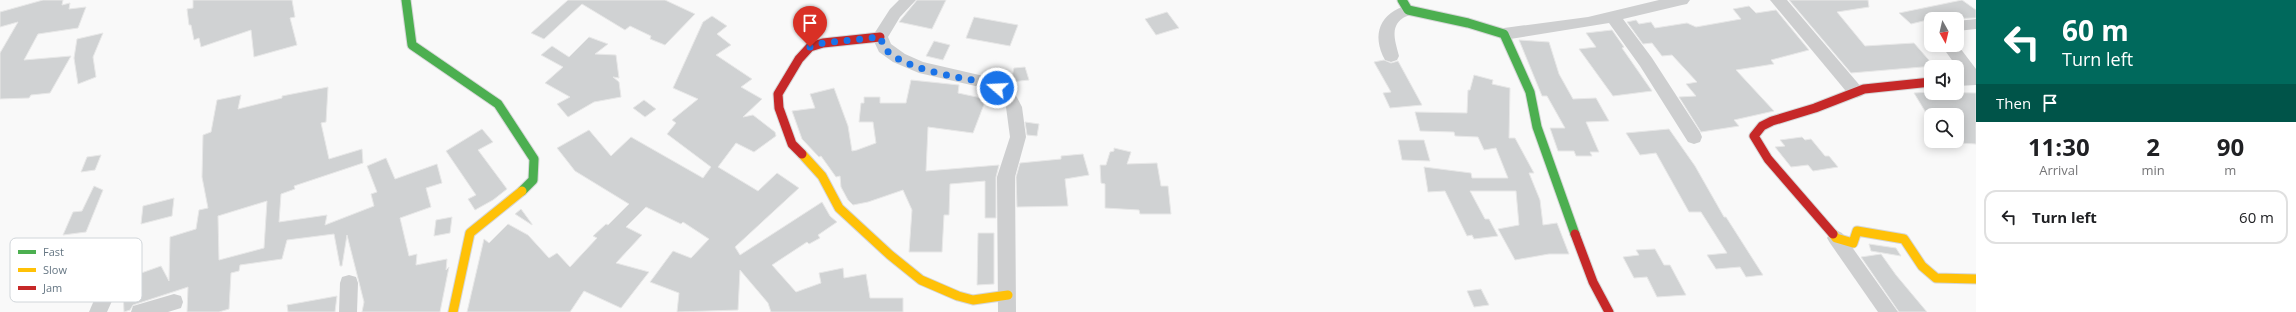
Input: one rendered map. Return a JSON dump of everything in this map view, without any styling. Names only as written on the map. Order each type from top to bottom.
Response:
[{"type":"street","points":[[406,0],[412,45],[498,104],[534,159],[535,170],[533,180],[514,199],[470,233],[453,312]]},
{"type":"street","points":[[880,37],[895,13],[908,0]]},
{"type":"street","points":[[1391,56],[1386,28],[1390,19],[1405,5],[1504,34],[1612,16],[1682,0]]},
{"type":"street","points":[[1778,0],[1856,92]]},
{"type":"street","points":[[1612,16],[1646,62],[1694,137]]},
{"type":"street","points":[[1964,25],[1976,24]]},
{"type":"street","points":[[1504,34],[1530,92],[1538,127],[1568,216],[1593,282],[1609,312]]},
{"type":"street","points":[[880,37],[885,48],[899,58],[919,67],[988,83],[1006,92],[1014,107],[1018,137],[1006,177],[1007,312]]},
{"type":"street","points":[[880,37],[823,43],[810,47],[800,59],[778,94],[779,108],[792,144],[822,176],[840,208],[890,255],[921,280],[958,296],[973,300],[1008,295]]},
{"type":"street","points":[[1954,52],[1975,79]]},
{"type":"street","points":[[1964,80],[1975,79]]},
{"type":"street","points":[[1889,312],[1836,238],[1768,159],[1756,140],[1754,133],[1762,126],[1772,121],[1815,108],[1856,92],[1924,83]]},
{"type":"street","points":[[1836,238],[1853,243],[1858,231],[1904,239],[1925,272],[1931,276],[1936,278],[1976,279]]},
{"type":"street","points":[[348,312],[349,282]]},
{"type":"street","points":[[98,312],[103,302]]},
{"type":"street","points":[[140,312],[174,302]]},
{"type":"building","points":[[43,0],[63,0],[62,5],[70,3],[69,9],[86,7],[78,28],[38,34],[24,60],[71,56],[50,93],[31,95],[29,98],[0,99],[0,53],[18,22],[0,27],[0,12]]},
{"type":"building","points":[[193,0],[292,0],[295,17],[290,18],[297,45],[254,57],[251,30],[201,47],[199,38],[194,40],[191,25],[189,25],[187,9],[193,8]]},
{"type":"building","points":[[568,0],[665,0],[695,14],[665,45],[650,39],[651,36],[630,26],[625,30],[582,4],[544,39],[531,33]]},
{"type":"building","points":[[917,0],[946,0],[932,29],[899,22]]},
{"type":"building","points":[[1789,0],[1868,0],[1869,7],[1837,12],[1865,46],[1914,43],[1929,60],[1924,60],[1924,67],[1851,73]]},
{"type":"building","points":[[1962,0],[1976,10],[1976,18],[1964,18],[1964,12],[1924,12],[1924,21],[1911,24],[1899,13]]},
{"type":"building","points":[[1749,6],[1756,13],[1776,10],[1809,50],[1771,60],[1774,64],[1736,70],[1774,111],[1734,120],[1739,126],[1701,132],[1679,97],[1696,96],[1686,84],[1697,82],[1672,55],[1662,56],[1652,43],[1643,44],[1627,22],[1636,20],[1639,24],[1651,22],[1655,28],[1687,23],[1696,27],[1741,19],[1733,9]]},
{"type":"building","points":[[1167,12],[1179,28],[1156,35],[1145,19]]},
{"type":"building","points":[[712,16],[727,26],[717,34],[731,45],[716,55],[752,79],[741,87],[762,99],[743,117],[753,115],[775,132],[776,136],[754,152],[736,143],[718,167],[758,191],[777,173],[799,188],[735,247],[740,255],[822,202],[830,216],[837,222],[818,235],[820,238],[809,244],[807,242],[772,265],[796,292],[821,283],[819,273],[843,268],[844,278],[866,274],[870,298],[903,298],[903,312],[771,312],[768,303],[740,270],[738,310],[677,312],[679,293],[650,282],[673,251],[691,258],[709,239],[683,222],[681,224],[646,207],[626,227],[642,235],[616,263],[649,272],[621,308],[584,291],[570,312],[467,312],[484,239],[489,243],[508,224],[528,235],[549,258],[557,253],[570,267],[597,238],[593,236],[606,224],[608,225],[629,204],[575,171],[557,148],[589,130],[611,156],[631,137],[703,178],[711,167],[667,134],[676,123],[672,120],[698,99],[673,88],[703,22]]},
{"type":"building","points":[[974,17],[1018,25],[1010,46],[966,38]]},
{"type":"building","points":[[1612,30],[1624,47],[1622,48],[1652,91],[1613,96],[1579,49],[1596,47],[1586,33]]},
{"type":"building","points":[[103,33],[93,57],[96,77],[78,84],[74,58],[77,39]]},
{"type":"building","points":[[589,37],[608,44],[595,54],[616,55],[619,78],[613,77],[619,82],[621,97],[594,102],[568,117],[557,104],[570,97],[545,83],[563,67],[541,55],[552,46],[569,57]]},
{"type":"building","points":[[1519,40],[1549,42],[1559,74],[1573,99],[1596,98],[1609,121],[1586,122],[1599,152],[1590,152],[1592,156],[1576,156],[1574,151],[1558,151],[1550,128],[1565,128],[1547,96],[1542,96]]},
{"type":"building","points":[[934,41],[950,45],[943,60],[926,56]]},
{"type":"building","points":[[1384,60],[1391,63],[1398,61],[1422,105],[1390,108],[1383,93],[1391,92],[1374,62]]},
{"type":"building","points":[[1025,67],[1029,80],[1011,82],[1014,68]]},
{"type":"building","points":[[1474,75],[1493,80],[1492,84],[1510,88],[1509,138],[1515,138],[1534,173],[1529,173],[1540,200],[1543,225],[1557,223],[1569,254],[1549,254],[1515,260],[1498,229],[1519,225],[1516,191],[1470,191],[1485,219],[1489,219],[1498,236],[1474,239],[1472,235],[1467,236],[1445,191],[1428,192],[1424,167],[1471,173],[1472,178],[1508,178],[1496,148],[1484,150],[1478,137],[1455,136],[1454,132],[1420,131],[1415,112],[1467,113],[1468,90],[1470,90]]},
{"type":"building","points":[[911,80],[959,85],[958,93],[986,99],[973,133],[928,127],[926,171],[999,165],[996,177],[996,218],[985,218],[985,181],[950,184],[949,215],[944,215],[942,252],[909,252],[912,210],[903,190],[868,202],[853,205],[848,200],[841,187],[840,176],[836,177],[821,156],[819,157],[802,139],[792,111],[815,108],[810,94],[834,88],[848,126],[852,151],[857,150],[876,143],[873,122],[859,122],[861,103],[864,103],[864,97],[880,97],[880,103],[906,103]]},
{"type":"building","points":[[328,87],[326,122],[321,123],[329,159],[362,149],[363,163],[294,186],[295,189],[281,194],[279,222],[327,215],[325,225],[374,206],[371,194],[377,192],[367,166],[386,158],[395,179],[437,164],[442,183],[426,188],[431,207],[400,218],[409,256],[417,254],[416,265],[447,259],[446,270],[449,267],[440,312],[362,312],[364,302],[347,235],[342,266],[340,266],[334,234],[287,240],[282,259],[240,265],[239,271],[231,273],[229,309],[219,312],[187,312],[188,287],[133,305],[130,310],[124,312],[124,302],[142,302],[142,273],[161,266],[169,281],[170,237],[196,229],[199,210],[208,208],[202,177],[203,135],[211,132],[217,100],[241,95],[238,109],[282,98],[282,96]],"holes":[[[267,201],[264,248],[219,260],[218,216]]]},
{"type":"building","points":[[1924,92],[1924,100],[1964,100],[1964,93],[1976,93],[1976,144],[1964,143],[1964,108],[1924,108],[1924,109],[1914,93]]},
{"type":"building","points":[[644,100],[656,109],[645,117],[633,108]]},
{"type":"building","points":[[1025,122],[1039,124],[1037,136],[1027,135]]},
{"type":"building","points":[[482,129],[493,142],[478,150],[507,189],[493,200],[475,210],[468,199],[476,195],[446,151]]},
{"type":"building","points":[[1669,129],[1695,166],[1724,217],[1726,217],[1763,275],[1746,277],[1740,267],[1716,269],[1707,255],[1727,253],[1701,212],[1689,212],[1656,153],[1640,155],[1626,133]]},
{"type":"building","points":[[1802,137],[1805,140],[1811,139],[1825,156],[1829,156],[1838,167],[1813,171],[1808,165],[1791,167],[1775,147],[1785,146],[1780,140]]},
{"type":"building","points":[[1398,140],[1424,140],[1430,161],[1402,160]]},
{"type":"building","points":[[1114,148],[1131,152],[1127,164],[1157,163],[1161,186],[1168,186],[1171,214],[1140,214],[1139,210],[1105,208],[1105,184],[1101,183],[1100,165],[1106,165],[1110,152],[1114,151]]},
{"type":"building","points":[[1083,154],[1089,175],[1065,179],[1068,206],[1017,207],[1016,177],[1020,163],[1061,159],[1061,156]]},
{"type":"building","points":[[101,155],[95,170],[81,172],[87,157]]},
{"type":"building","points":[[94,186],[103,190],[86,232],[63,235],[73,212],[82,211]]},
{"type":"building","points":[[174,198],[172,216],[141,224],[143,206]]},
{"type":"building","points":[[521,209],[532,224],[532,225],[515,214]]},
{"type":"building","points":[[452,217],[450,233],[434,236],[436,220]]},
{"type":"building","points":[[978,233],[994,233],[994,284],[977,285]]},
{"type":"building","points":[[1869,244],[1896,248],[1901,256],[1871,251]]},
{"type":"building","points":[[1655,249],[1664,265],[1670,265],[1686,295],[1657,297],[1647,277],[1634,278],[1623,257],[1639,255],[1636,250]]},
{"type":"building","points":[[1881,254],[1896,275],[1927,312],[1899,312],[1861,257]]},
{"type":"building","points":[[1481,289],[1489,305],[1474,307],[1467,291]]},
{"type":"building","points":[[337,296],[335,312],[288,312],[287,305]]},
{"type":"traffic: fast","points":[[406,0],[412,45],[498,104],[534,159],[533,180],[522,191]]},
{"type":"traffic: fast","points":[[1402,0],[1408,10],[1468,23],[1504,34],[1530,92],[1537,127],[1575,234]]},
{"type":"traffic: slow","points":[[802,154],[822,176],[839,208],[890,255],[921,280],[958,296],[973,300],[1008,295]]},
{"type":"traffic: slow","points":[[453,312],[470,233],[522,191]]},
{"type":"traffic: slow","points":[[1833,234],[1836,238],[1853,243],[1857,231],[1904,239],[1922,266],[1936,278],[1976,279]]},
{"type":"traffic: jam","points":[[802,154],[792,144],[779,108],[778,94],[799,59],[810,47],[823,43],[880,37]]},
{"type":"traffic: jam","points":[[1833,234],[1768,159],[1754,136],[1762,126],[1772,121],[1815,108],[1864,89],[1924,83]]},
{"type":"traffic: jam","points":[[1575,234],[1593,282],[1609,312]]},
{"type":"route","points":[[810,47],[823,43],[880,37],[885,48],[899,58],[919,67],[988,83],[997,88]]}]
